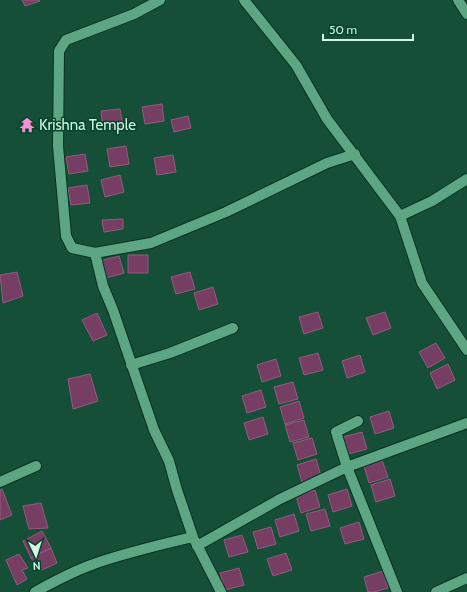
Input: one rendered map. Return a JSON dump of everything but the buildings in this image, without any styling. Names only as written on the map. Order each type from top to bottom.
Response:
[{"type":"street","points":[[160,0],[134,14],[66,40],[59,51],[58,146],[66,236],[72,248],[96,253],[151,243],[226,212],[327,163],[355,154]]},
{"type":"street","points":[[244,0],[296,65],[328,119],[400,216],[422,283],[467,350]]},
{"type":"street","points":[[458,0],[467,14]]},
{"type":"street","points":[[400,216],[432,201],[467,179]]},
{"type":"street","points":[[96,253],[103,286],[113,310],[154,430],[169,462],[195,542],[221,592]]},
{"type":"street","points":[[131,365],[170,353],[233,328]]},
{"type":"street","points":[[358,421],[336,432],[347,467],[397,592]]},
{"type":"street","points":[[35,592],[90,565],[149,547],[195,542],[347,467],[467,423]]},
{"type":"street","points":[[0,482],[36,466]]},
{"type":"street","points":[[436,592],[467,578]]},
{"type":"place","name":"Krishna Temple","points":[[27,125]]}]
